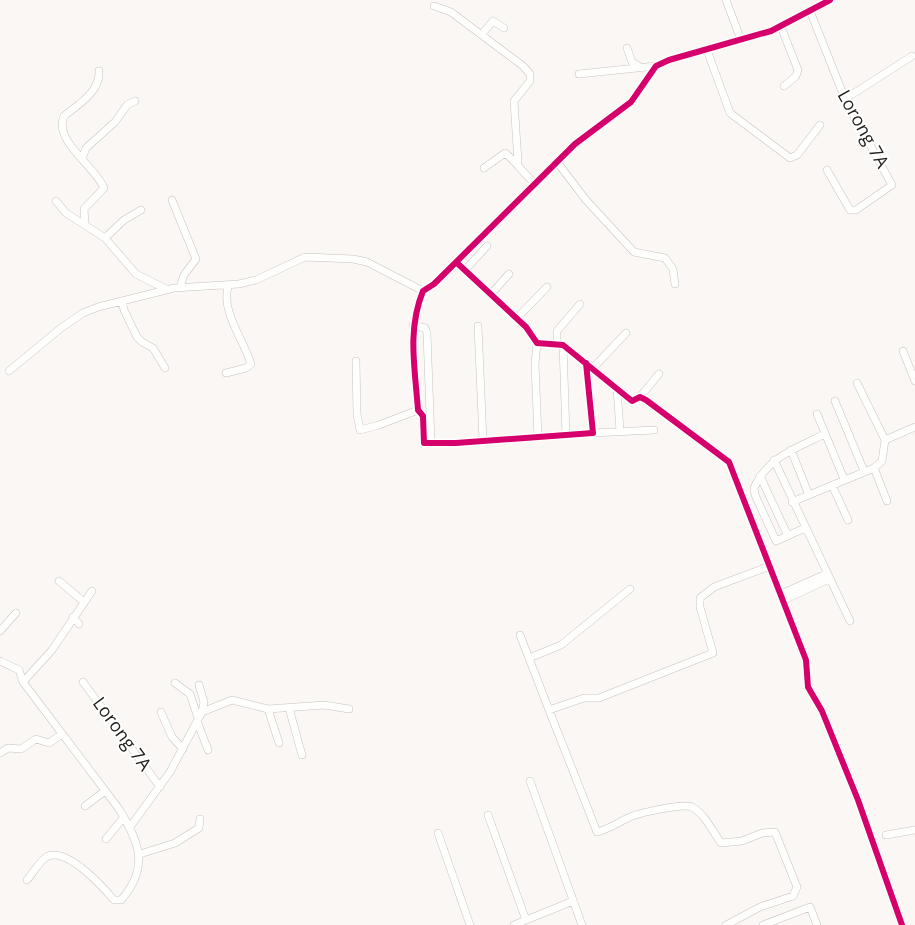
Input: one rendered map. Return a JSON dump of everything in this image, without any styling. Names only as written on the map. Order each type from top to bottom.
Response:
[{"type":"street","points":[[726,0],[741,40]]},
{"type":"street","points":[[579,74],[642,69],[656,66],[670,60],[781,27],[830,0]]},
{"type":"street","points":[[434,6],[451,12],[523,66],[530,74],[530,81],[514,101],[518,162],[525,176],[535,183]]},
{"type":"street","name":"Lorong 7A","points":[[810,11],[844,99],[892,184],[856,210],[850,210],[827,170]]},
{"type":"street","points":[[482,34],[493,21],[504,28]]},
{"type":"street","points":[[781,27],[798,70],[796,76],[784,86]]},
{"type":"street","points":[[627,48],[632,62],[642,69]]},
{"type":"street","points":[[707,50],[730,113],[790,158],[797,155],[820,125]]},
{"type":"street","points":[[844,99],[912,56]]},
{"type":"street","points":[[654,430],[424,443],[423,416],[418,410],[413,324],[423,291],[434,284],[577,143],[631,102],[656,66]]},
{"type":"street","points":[[85,223],[84,209],[104,188],[64,135],[61,121],[98,85],[99,71]]},
{"type":"street","points":[[82,158],[86,148],[115,122],[127,105],[135,101]]},
{"type":"street","points":[[484,168],[502,153],[518,162]]},
{"type":"street","points":[[557,162],[586,200],[634,252],[665,258],[673,270],[675,284]]},
{"type":"street","points":[[172,200],[196,260],[184,275],[180,287]]},
{"type":"street","points":[[56,201],[66,213],[85,223],[105,238],[136,274],[166,290]]},
{"type":"street","points":[[105,238],[124,220],[141,210]]},
{"type":"street","points":[[465,270],[487,246]]},
{"type":"street","points":[[9,371],[42,342],[83,313],[180,287],[228,287],[256,280],[305,257],[367,262],[423,291]]},
{"type":"street","points":[[456,262],[517,318],[537,343],[535,364],[538,437]]},
{"type":"street","points":[[491,294],[509,274]]},
{"type":"street","points":[[226,373],[246,368],[251,364],[240,340],[226,298],[228,287]]},
{"type":"street","points":[[517,318],[547,287]]},
{"type":"street","points":[[122,302],[137,337],[153,348],[165,368]]},
{"type":"street","points":[[566,435],[560,345],[557,330],[580,304]]},
{"type":"street","points":[[413,324],[425,328],[427,332],[431,443]]},
{"type":"street","points":[[478,326],[483,441]]},
{"type":"street","points":[[593,368],[626,333]]},
{"type":"street","points":[[537,343],[560,345],[593,368],[632,400],[640,397],[660,374]]},
{"type":"street","points":[[903,351],[915,381]]},
{"type":"street","points":[[356,362],[357,414],[360,430],[418,410]]},
{"type":"street","points":[[586,363],[593,433]]},
{"type":"street","points":[[792,502],[874,468],[882,461],[885,440],[857,383]]},
{"type":"street","points":[[617,388],[620,432]]},
{"type":"street","points":[[640,397],[726,457],[783,597],[806,660],[808,687],[822,711],[858,800],[902,925]]},
{"type":"street","points":[[835,401],[864,471]]},
{"type":"street","points":[[816,414],[844,480]]},
{"type":"street","points":[[885,440],[915,427]]},
{"type":"street","points":[[805,528],[776,540],[755,495],[754,488],[760,476],[774,460],[825,434]]},
{"type":"street","points":[[791,450],[810,495]]},
{"type":"street","points":[[774,460],[827,577],[850,621]]},
{"type":"street","points":[[874,468],[888,501]]},
{"type":"street","points":[[760,476],[788,536]]},
{"type":"street","points":[[832,485],[848,520]]},
{"type":"street","points":[[549,710],[584,698],[599,698],[713,653],[700,606],[700,598],[714,587],[770,566]]},
{"type":"street","points":[[783,597],[827,577]]},
{"type":"street","points":[[59,581],[84,602]]},
{"type":"street","points":[[529,658],[561,645],[630,589]]},
{"type":"street","points":[[23,682],[41,664],[92,591]]},
{"type":"street","points":[[0,630],[16,613]]},
{"type":"street","points":[[73,617],[79,624]]},
{"type":"street","points":[[520,635],[597,832],[608,829],[628,818],[679,806],[691,806],[701,815],[721,843],[742,841],[762,833],[775,832],[797,887],[793,896],[760,906],[726,925]]},
{"type":"street","points":[[0,661],[16,667],[23,682],[124,817],[130,827],[140,854],[132,882],[121,900],[114,900],[91,875],[68,860],[53,856],[44,859],[27,880]]},
{"type":"street","name":"Lorong 7A","points":[[83,682],[160,787]]},
{"type":"street","points":[[175,683],[190,694],[199,717],[208,750]]},
{"type":"street","points":[[130,827],[160,787],[183,749],[199,717],[204,702],[199,685]]},
{"type":"street","points":[[199,717],[232,700],[268,709],[324,705],[349,709]]},
{"type":"street","points":[[288,708],[302,754]]},
{"type":"street","points":[[268,709],[279,743]]},
{"type":"street","points":[[161,712],[172,737],[183,749]]},
{"type":"street","points":[[0,753],[8,748],[21,749],[36,739],[49,743],[62,734]]},
{"type":"street","points":[[530,781],[582,925]]},
{"type":"street","points":[[85,806],[105,791]]},
{"type":"street","points":[[488,815],[526,920]]},
{"type":"street","points":[[106,839],[124,817]]},
{"type":"street","points":[[140,854],[181,840],[199,828],[200,819]]},
{"type":"street","points":[[886,835],[915,830]]},
{"type":"street","points":[[438,833],[470,925]]},
{"type":"street","points":[[514,925],[573,901]]},
{"type":"street","points":[[763,925],[810,906],[817,925]]},
{"type":"cycle path","points":[[586,363],[593,433],[456,443],[424,443],[423,416],[418,410],[413,350],[415,320],[423,291],[434,284],[575,144],[631,102],[656,66],[669,60],[771,31],[830,0]]},
{"type":"cycle path","points":[[456,262],[526,327],[537,343],[563,345],[632,401],[640,397],[646,400],[729,462],[806,660],[808,687],[822,711],[858,800],[902,925]]}]
